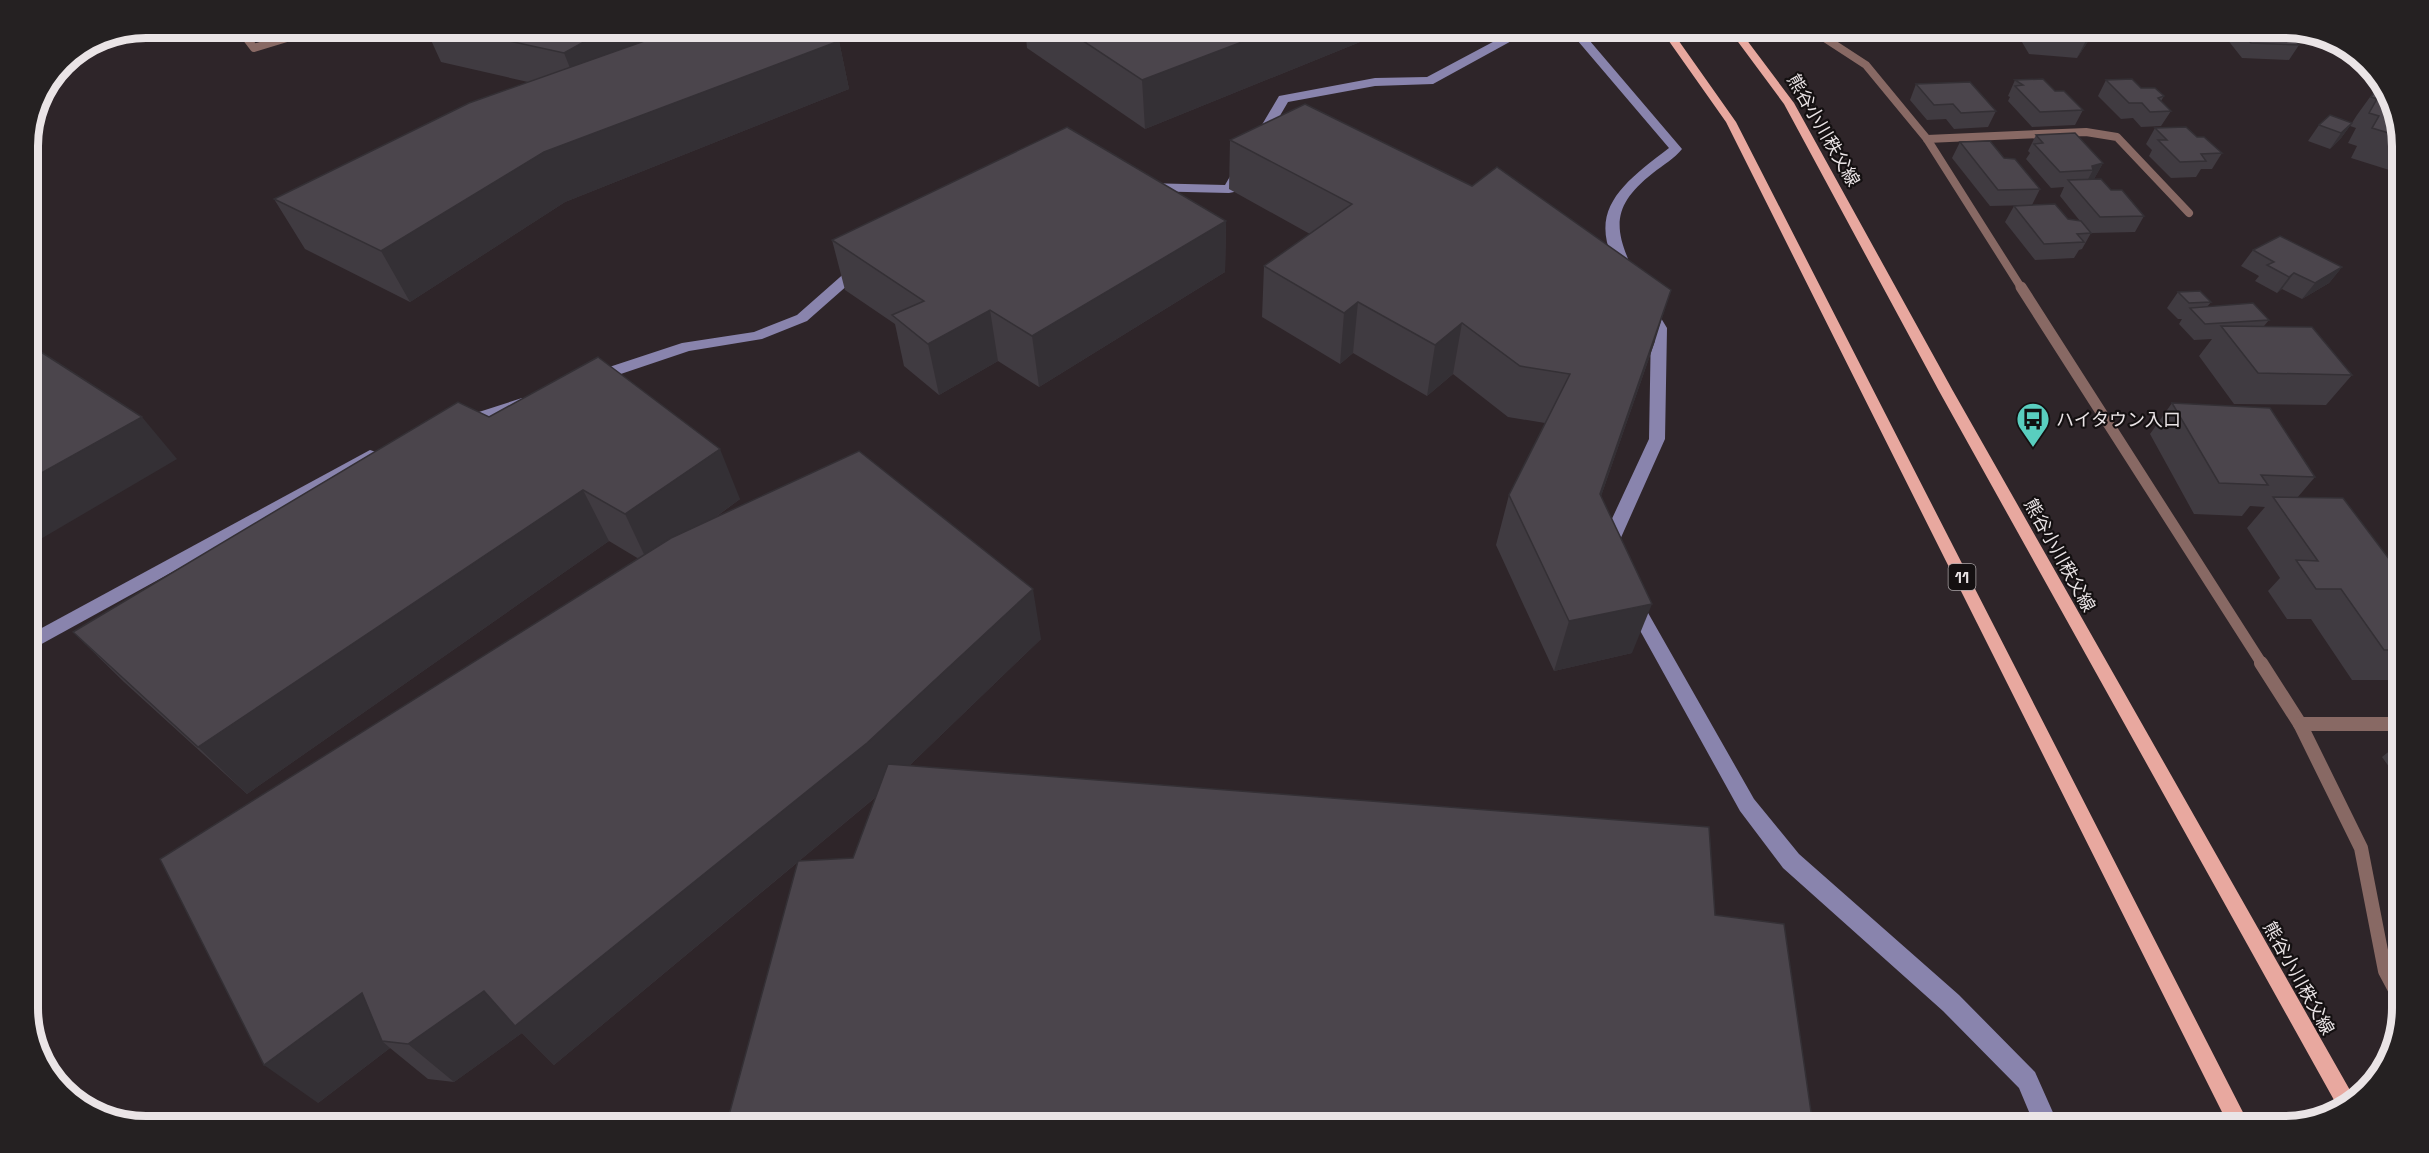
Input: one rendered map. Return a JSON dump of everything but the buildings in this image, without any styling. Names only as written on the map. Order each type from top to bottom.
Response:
[{"type":"main road","name":"11","points":[[1672,38],[1731,123],[2235,1116]]},
{"type":"main road","name":"熊谷小川秩父線","points":[[1740,38],[1789,103],[1957,412],[2343,1098]]},
{"type":"street","points":[[246,38],[254,48],[287,38]]},
{"type":"street","points":[[1825,38],[1866,65],[1927,139],[2300,724],[2361,848],[2385,971],[2392,984]]},
{"type":"street","points":[[1927,139],[2085,132],[2117,137],[2189,213]]},
{"type":"street","points":[[2300,724],[2392,724]]},
{"type":"waterway","points":[[1259,140],[1283,99],[1375,82],[1429,81],[1506,38]]},
{"type":"waterway","points":[[1581,38],[1676,149],[1628,187],[1618,200],[1612,214],[1612,231],[1617,250],[1628,274]]},
{"type":"waterway","points":[[1145,187],[1229,189],[1241,169]]},
{"type":"waterway","points":[[594,378],[687,346],[757,336],[802,318],[861,266]]},
{"type":"waterway","points":[[1606,551],[1657,439],[1659,328],[1648,308]]},
{"type":"waterway","points":[[463,423],[522,403]]},
{"type":"waterway","points":[[38,639],[370,456]]},
{"type":"waterway","points":[[1633,602],[1747,805],[1791,861],[1951,1003],[2027,1080],[2043,1116]]},
{"type":"place","name":"ハイタウン入口","points":[[2033,448]]}]
